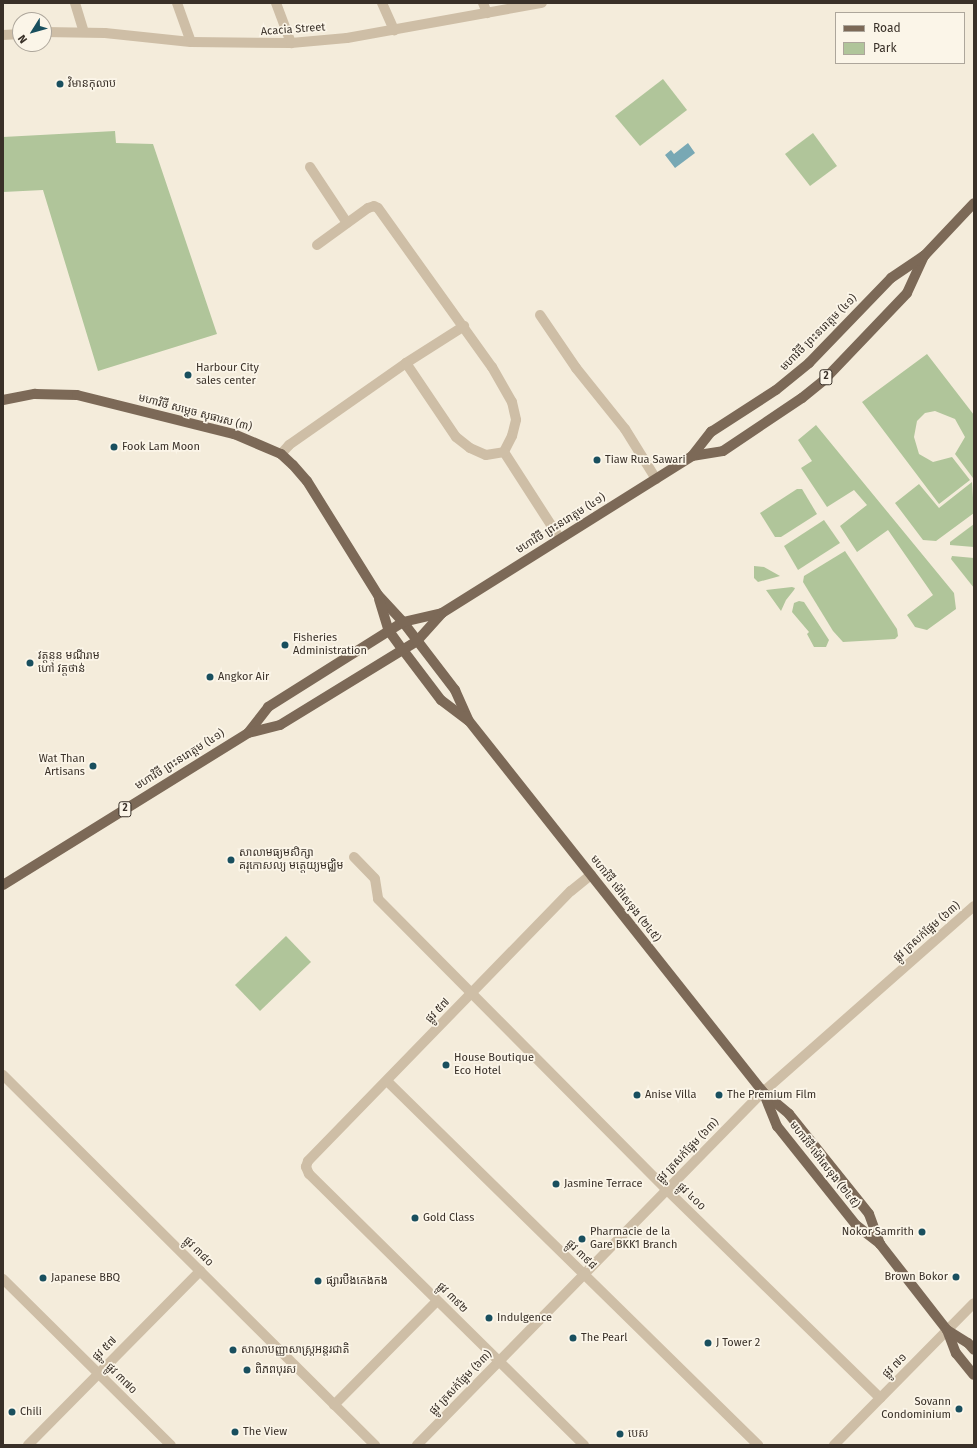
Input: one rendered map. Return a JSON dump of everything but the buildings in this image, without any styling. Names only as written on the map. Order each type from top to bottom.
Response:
[{"type":"main road","name":"មហាវិថី ព្រះនរោត្តម (៤១)","points":[[248,733],[268,707],[403,622],[442,612],[692,456],[711,432],[788,381],[809,363],[891,278],[925,255],[974,203]]},
{"type":"main road","name":"មហាវិថី ព្រះនរោត្តម (៤១)","points":[[692,456],[723,451],[802,398],[834,370],[907,293],[925,255]]},
{"type":"main road","name":"មហាវិថី សម្តេច សុធារស (៣)","points":[[3,400],[34,394],[77,395],[234,434],[281,454],[307,481],[378,595],[403,622],[417,641]]},
{"type":"main road","name":"មហាវិថី សម្តេច សុធារស (៣)","points":[[378,595],[389,631],[402,650]]},
{"type":"main road","name":"មហាវិថី ព្រះនរោត្តម (៤១)","points":[[3,885],[248,733],[280,725],[417,641],[442,612]]},
{"type":"main road","name":"មហាវិថី ម៉ៅសេទុង (២៤៥)","points":[[417,641],[455,690],[469,721]]},
{"type":"main road","name":"មហាវិថី ម៉ៅសេទុង (២៤៥)","points":[[402,650],[442,700],[469,721],[763,1092],[789,1114],[869,1214],[880,1244]]},
{"type":"main road","name":"មហាវិថី ម៉ៅសេទុង (២៤៥)","points":[[763,1092],[777,1126],[856,1225],[880,1244],[947,1330],[956,1353],[974,1375]]},
{"type":"main road","name":"មហាវិថី ម៉ៅសេទុង (២៤៥)","points":[[947,1330],[968,1343],[974,1350]]},
{"type":"street","points":[[74,3],[84,32]]},
{"type":"street","points":[[177,3],[191,42]]},
{"type":"street","points":[[276,3],[291,43]]},
{"type":"street","points":[[382,3],[394,30]]},
{"type":"street","points":[[482,3],[487,13]]},
{"type":"street","name":"Acacia Street","points":[[52,32],[84,32],[191,42],[291,43],[394,30],[542,3]]},
{"type":"street","points":[[310,167],[347,224]]},
{"type":"street","points":[[317,245],[368,208],[374,206],[378,208],[464,326],[492,367],[512,402],[516,420],[512,436],[504,452]]},
{"type":"street","points":[[540,315],[576,368],[625,429],[656,479]]},
{"type":"street","points":[[281,454],[289,445],[464,326]]},
{"type":"street","points":[[406,364],[456,437],[470,448],[486,455],[504,452]]},
{"type":"street","points":[[504,452],[560,539]]},
{"type":"street","name":"ផ្លូវ ៤០០","points":[[354,857],[375,879],[378,899],[667,1190],[880,1398]]},
{"type":"street","name":"ផ្លូវ ៥៧","points":[[306,1167],[308,1161],[571,892],[591,875]]},
{"type":"street","name":"ផ្លូវ ត្រសក់ផ្អែម (៦៣)","points":[[417,1445],[763,1092],[974,906]]},
{"type":"street","name":"ផ្លូវ ៣៨០","points":[[3,1075],[375,1445]]},
{"type":"street","name":"ផ្លូវ ៣៩៨","points":[[387,1081],[758,1445]]},
{"type":"street","name":"ផ្លូវ ៣៩២","points":[[306,1167],[309,1174],[584,1445]]},
{"type":"street","name":"ផ្លូវ ៥៧","points":[[28,1445],[200,1271]]},
{"type":"street","name":"ផ្លូវ ៣៧០","points":[[3,1279],[171,1445]]},
{"type":"street","points":[[334,1404],[437,1301]]},
{"type":"street","name":"ផ្លូវ ៧១","points":[[834,1445],[974,1303]]},
{"type":"green space","points":[[663,79],[687,110],[640,146],[615,116]]},
{"type":"green space","points":[[115,131],[116,143],[153,144],[217,334],[98,371],[43,190],[3,192],[3,137]]},
{"type":"green space","points":[[813,133],[837,166],[810,186],[785,154]]},
{"type":"green space","points":[[927,354],[974,415],[973,478],[955,454],[965,437],[955,419],[935,411],[925,413],[917,421],[914,437],[919,454],[933,462],[952,457],[970,480],[939,504],[862,402]]},
{"type":"green space","points":[[816,425],[954,593],[956,609],[927,630],[915,627],[907,615],[933,595],[888,530],[857,552],[840,526],[867,505],[854,490],[827,507],[801,468],[812,461],[798,440]]},
{"type":"green space","points":[[972,482],[974,513],[936,541],[923,540],[895,503],[919,484],[939,508]]},
{"type":"green space","points":[[797,489],[802,489],[817,514],[781,537],[775,537],[760,513]]},
{"type":"green space","points":[[824,520],[840,543],[798,570],[784,546]]},
{"type":"green space","points":[[974,524],[974,547],[950,545],[950,542]]},
{"type":"green space","points":[[845,551],[897,629],[898,636],[895,639],[843,642],[833,631],[803,582],[804,576]]},
{"type":"green space","points":[[952,556],[974,558],[974,588],[951,559]]},
{"type":"green space","points":[[754,566],[764,567],[780,576],[758,582],[754,578]]},
{"type":"green space","points":[[792,587],[795,588],[786,600],[781,611],[766,590]]},
{"type":"green space","points":[[799,601],[804,602],[829,640],[826,647],[814,647],[807,634],[809,632],[792,612],[794,603]]},
{"type":"green space","points":[[286,936],[311,962],[260,1011],[235,985]]},
{"type":"water","points":[[688,143],[695,153],[675,168],[665,155],[671,150],[674,154]]},
{"type":"place","name":"វិមានកុលាប","points":[[60,84]]},
{"type":"place","name":"Harbour City sales center","points":[[188,375]]},
{"type":"place","name":"Fook Lam Moon","points":[[114,447]]},
{"type":"place","name":"Tiaw Rua Sawari","points":[[597,460]]},
{"type":"place","name":"Fisheries Administration","points":[[285,645]]},
{"type":"place","name":"វត្តនួន មណីរាម ហៅ វត្តថាន់","points":[[30,663]]},
{"type":"place","name":"Angkor Air","points":[[210,677]]},
{"type":"place","name":"Wat Than Artisans","points":[[93,766]]},
{"type":"place","name":"សាលាមធ្យមសិក្សា គរុកោសល្យ មត្តេយ្យមជ្ឈិម","points":[[231,860]]},
{"type":"place","name":"House Boutique Eco Hotel","points":[[446,1065]]},
{"type":"place","name":"Anise Villa","points":[[637,1095]]},
{"type":"place","name":"The Premium Film","points":[[719,1095]]},
{"type":"place","name":"Jasmine Terrace","points":[[556,1184]]},
{"type":"place","name":"Gold Class","points":[[415,1218]]},
{"type":"place","name":"Nokor Samrith","points":[[922,1232]]},
{"type":"place","name":"Pharmacie de la Gare BKK1 Branch","points":[[582,1239]]},
{"type":"place","name":"Brown Bokor","points":[[956,1277]]},
{"type":"place","name":"Japanese BBQ","points":[[43,1278]]},
{"type":"place","name":"ផ្សារបឹងកេងកង","points":[[318,1281]]},
{"type":"place","name":"Indulgence","points":[[489,1318]]},
{"type":"place","name":"The Pearl","points":[[573,1338]]},
{"type":"place","name":"J Tower 2","points":[[708,1343]]},
{"type":"place","name":"សាលាបញ្ញាសាស្ត្រអន្តរជាតិ","points":[[233,1350]]},
{"type":"place","name":"ពិភពបុរស","points":[[247,1370]]},
{"type":"place","name":"Sovann Condominium","points":[[959,1409]]},
{"type":"place","name":"Chili","points":[[12,1412]]},
{"type":"place","name":"The View","points":[[235,1432]]},
{"type":"place","name":"បេស","points":[[620,1434]]}]
